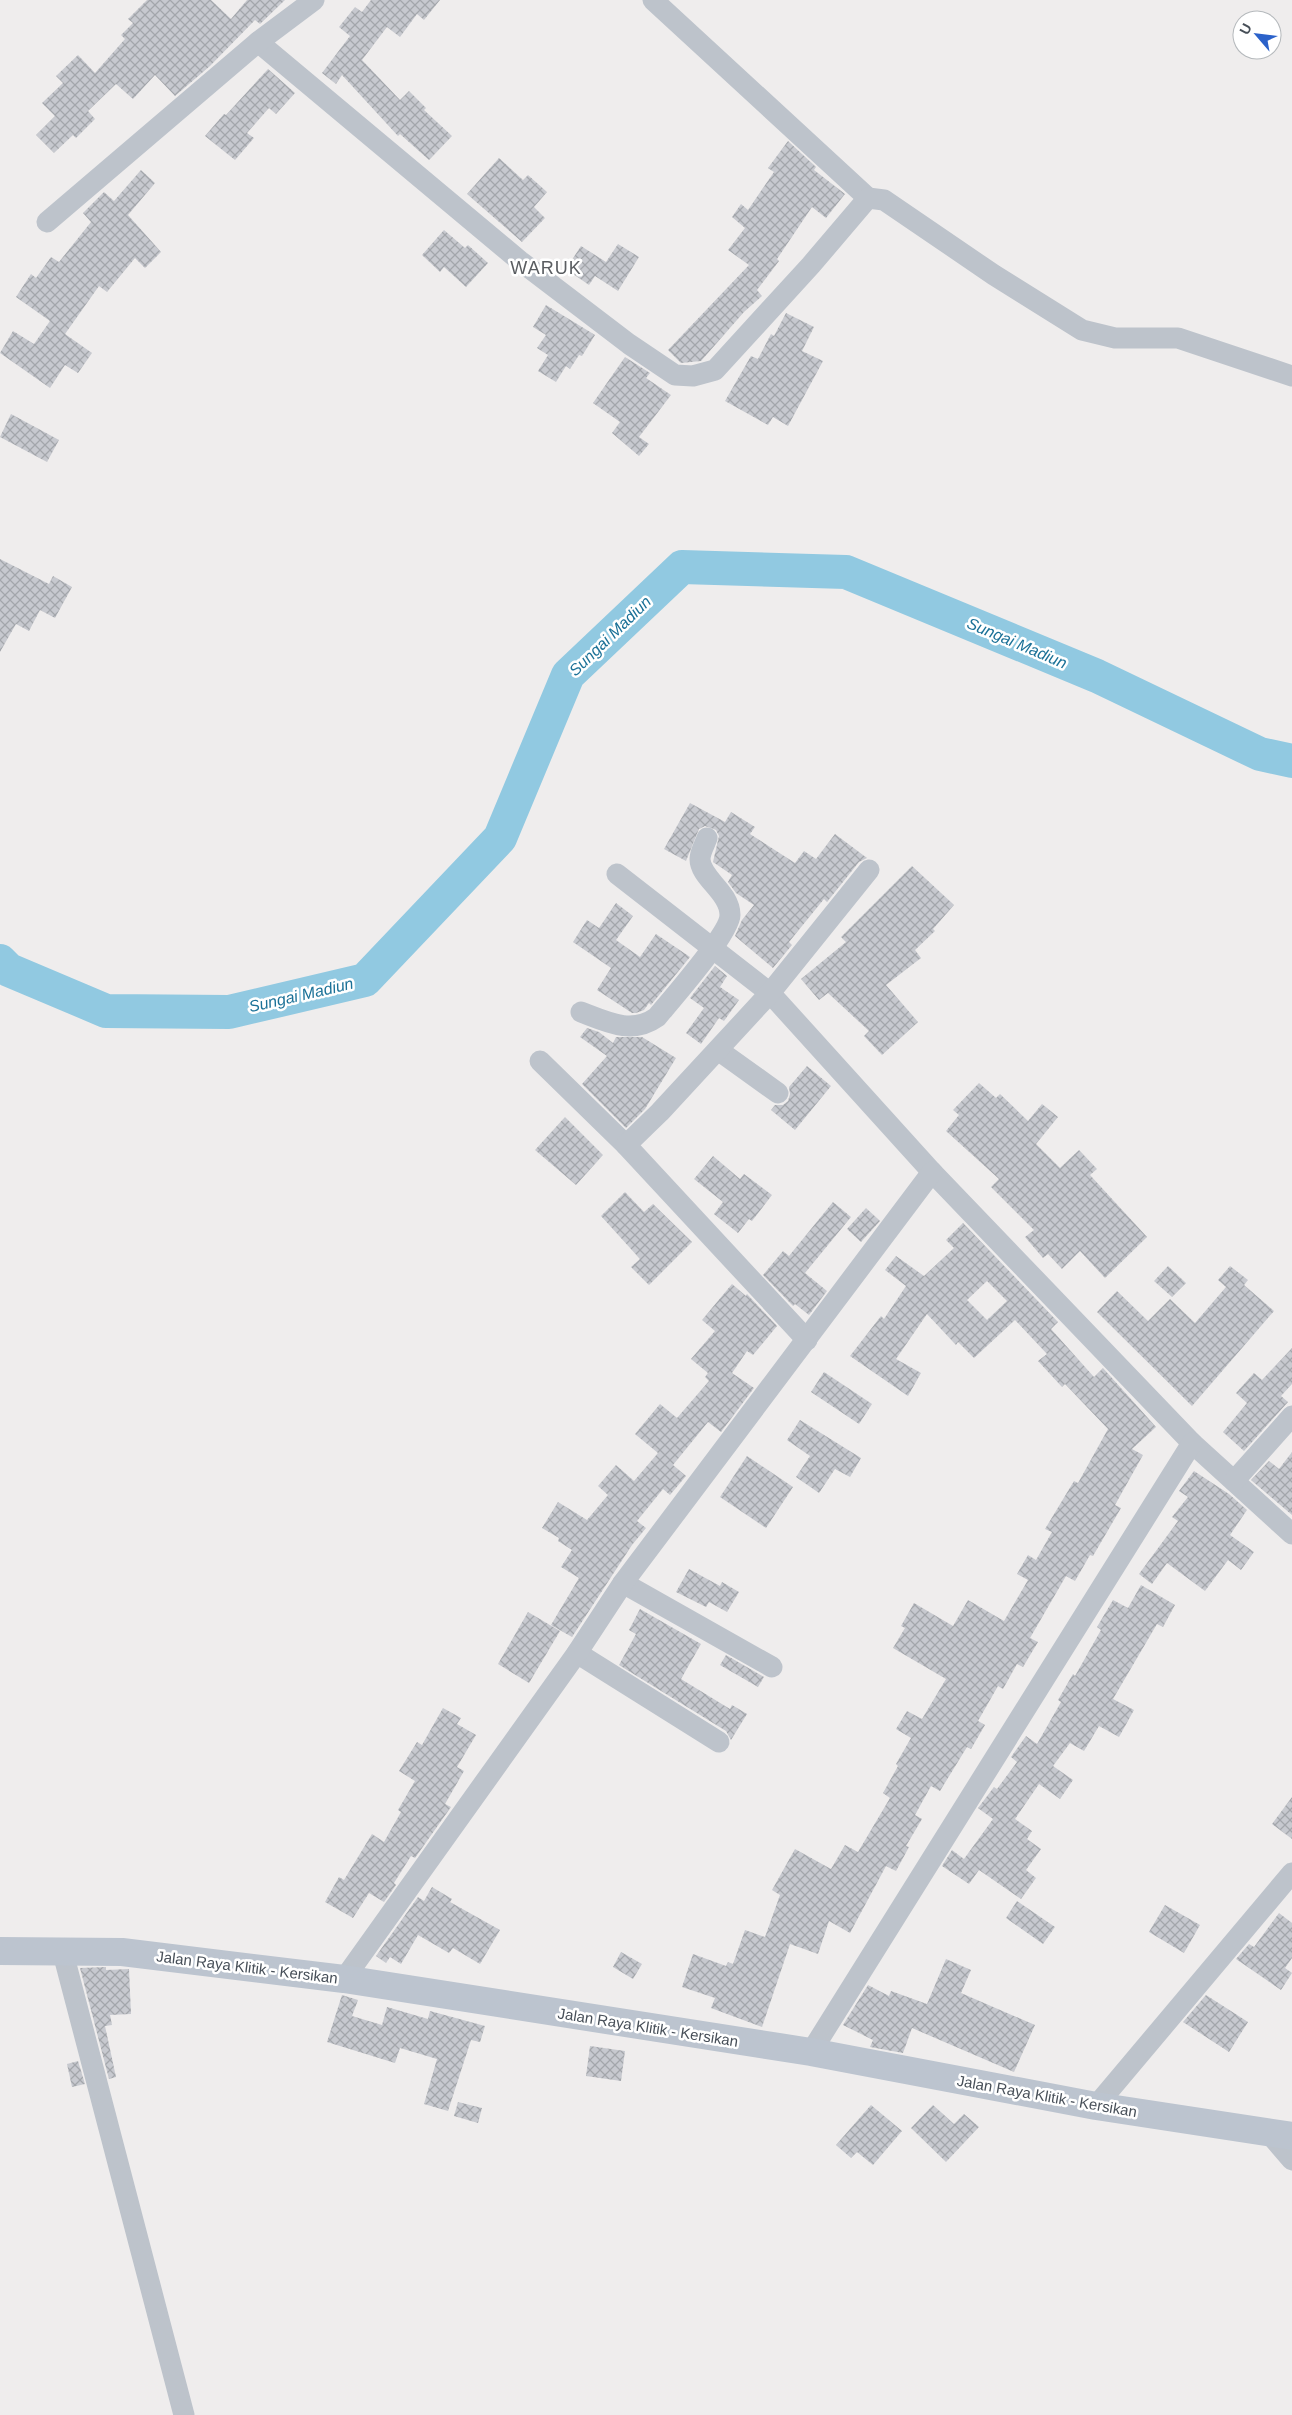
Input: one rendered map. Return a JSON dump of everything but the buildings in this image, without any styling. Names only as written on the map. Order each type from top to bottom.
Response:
[{"type":"street","points":[[47,222],[258,42],[314,0]]},
{"type":"street","points":[[653,0],[868,198],[884,200],[994,276],[1082,330],[1115,338],[1178,338],[1292,376]]},
{"type":"street","points":[[258,42],[520,261],[630,344],[675,375],[693,376],[715,370],[868,198]]},
{"type":"street","points":[[581,1012],[620,1025],[645,1026],[657,1017],[712,947],[724,930],[730,916],[727,901],[700,866],[700,857],[707,838]]},
{"type":"street","points":[[626,1145],[660,1112],[770,993],[868,870]]},
{"type":"street","points":[[617,874],[770,993],[932,1172],[1192,1443],[1292,1534]]},
{"type":"street","points":[[718,1050],[778,1093]]},
{"type":"street","points":[[540,1062],[626,1145],[807,1340]]},
{"type":"street","points":[[344,1979],[577,1653],[623,1583],[932,1172]]},
{"type":"street","points":[[1234,1481],[1292,1416]]},
{"type":"street","points":[[811,2052],[1192,1443]]},
{"type":"street","points":[[623,1583],[772,1667]]},
{"type":"street","points":[[577,1653],[719,1742]]},
{"type":"street","points":[[1096,2106],[1292,1874]]},
{"type":"street","name":"Jalan Raya Klitik - Kersikan","points":[[0,1950],[63,1953],[122,1952],[344,1979],[811,2052],[1096,2106],[1280,2134]]},
{"type":"street","points":[[63,1953],[184,2415]]},
{"type":"street","points":[[1280,2134],[1292,2160]]},
{"type":"waterway","name":"Sungai Madiun","points":[[0,961],[9,970],[106,1011],[229,1012],[365,980],[500,838],[568,675],[682,567],[846,572],[1097,676],[1260,754],[1292,761]]},
{"type":"district","name":"WARUK","points":[[546,268]]}]
